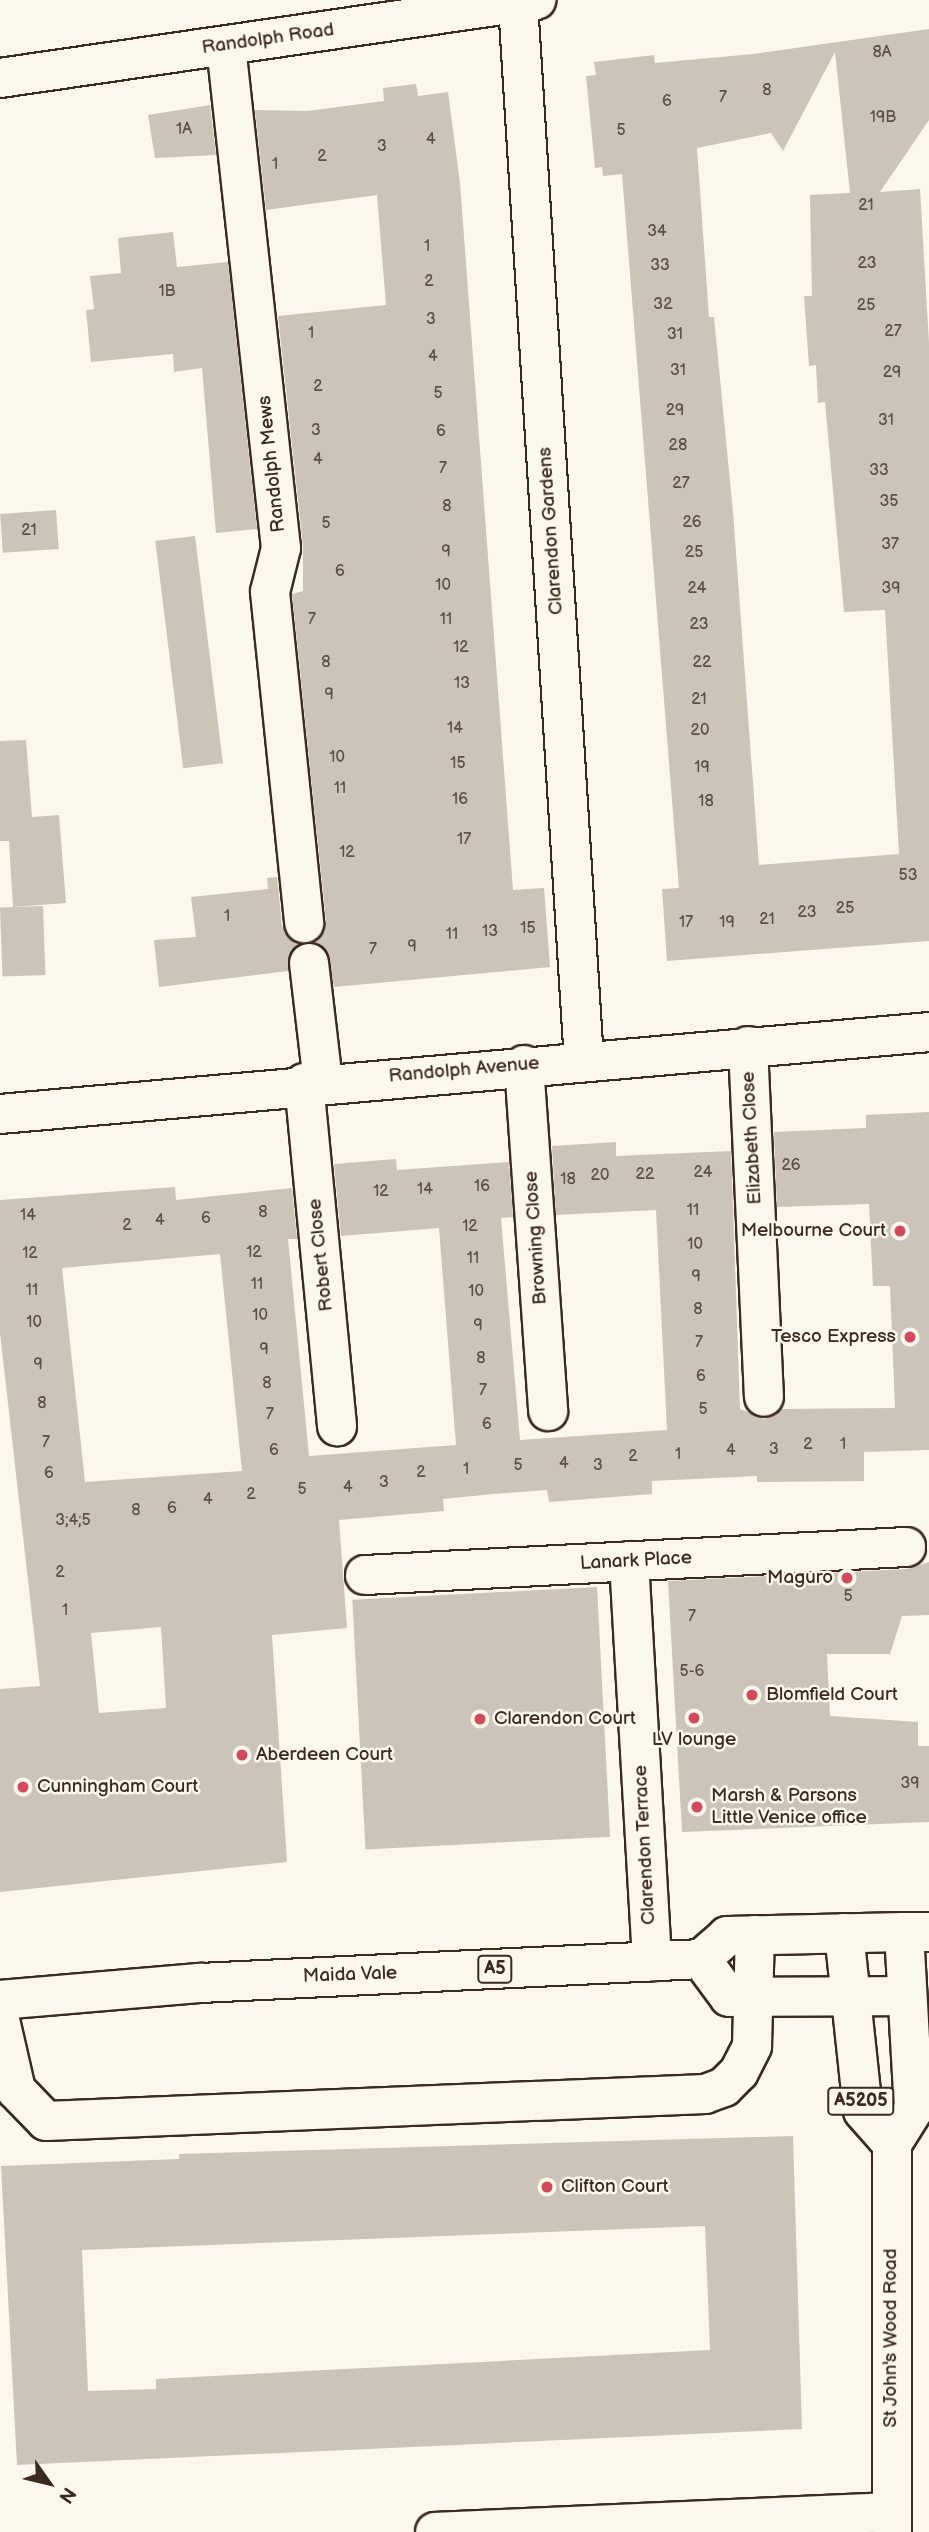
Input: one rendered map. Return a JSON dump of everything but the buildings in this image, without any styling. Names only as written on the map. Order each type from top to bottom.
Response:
[{"type":"main road","name":"Randolph Road","points":[[0,78],[527,1]]},
{"type":"main road","name":"Clarendon Gardens","points":[[527,1],[584,1060]]},
{"type":"main road","name":"Randolph Mews","points":[[226,46],[281,548],[270,592],[304,923]]},
{"type":"main road","points":[[309,963],[313,1082]]},
{"type":"main road","name":"Randolph Avenue","points":[[0,1114],[313,1082],[929,1032]]},
{"type":"main road","name":"Elizabeth Close","points":[[748,1046],[764,1397]]},
{"type":"main road","name":"Browning Close","points":[[524,1065],[548,1411]]},
{"type":"main road","name":"Robert Close","points":[[313,1082],[337,1426]]},
{"type":"main road","name":"Lanark Place","points":[[365,1575],[906,1547]]},
{"type":"main road","name":"Clarendon Terrace","points":[[629,1561],[652,1961]]},
{"type":"main road","points":[[916,1932],[727,1936],[701,1959],[729,1997],[918,1996]]},
{"type":"main road","name":"A5205","points":[[844,1933],[863,2111],[892,2144],[914,2109],[918,1996],[916,1932]]},
{"type":"main road","points":[[0,2020],[11,2076],[24,2103],[46,2121],[63,2123],[705,2094],[724,2087],[750,2051],[755,1997],[755,1935]]},
{"type":"main road","name":"Maida Vale","points":[[0,2000],[200,1983],[701,1959]]},
{"type":"main road","name":"St John's Wood Road","points":[[891,2522],[892,2144]]},
{"type":"main road","points":[[435,2532],[891,2522]]},
{"type":"place","name":"Melbourne Court","points":[[900,1231]]},
{"type":"place","name":"Tesco Express","points":[[910,1337]]},
{"type":"place","name":"Maguro","points":[[847,1578]]},
{"type":"place","name":"Blomfield Court","points":[[752,1695]]},
{"type":"place","name":"LV lounge","points":[[694,1718]]},
{"type":"place","name":"Clarendon Court","points":[[480,1719]]},
{"type":"place","name":"Aberdeen Court","points":[[242,1755]]},
{"type":"place","name":"Cunningham Court","points":[[23,1787]]},
{"type":"place","name":"Marsh & Parsons Little Venice office","points":[[697,1807]]},
{"type":"place","name":"Clifton Court","points":[[547,2187]]}]
